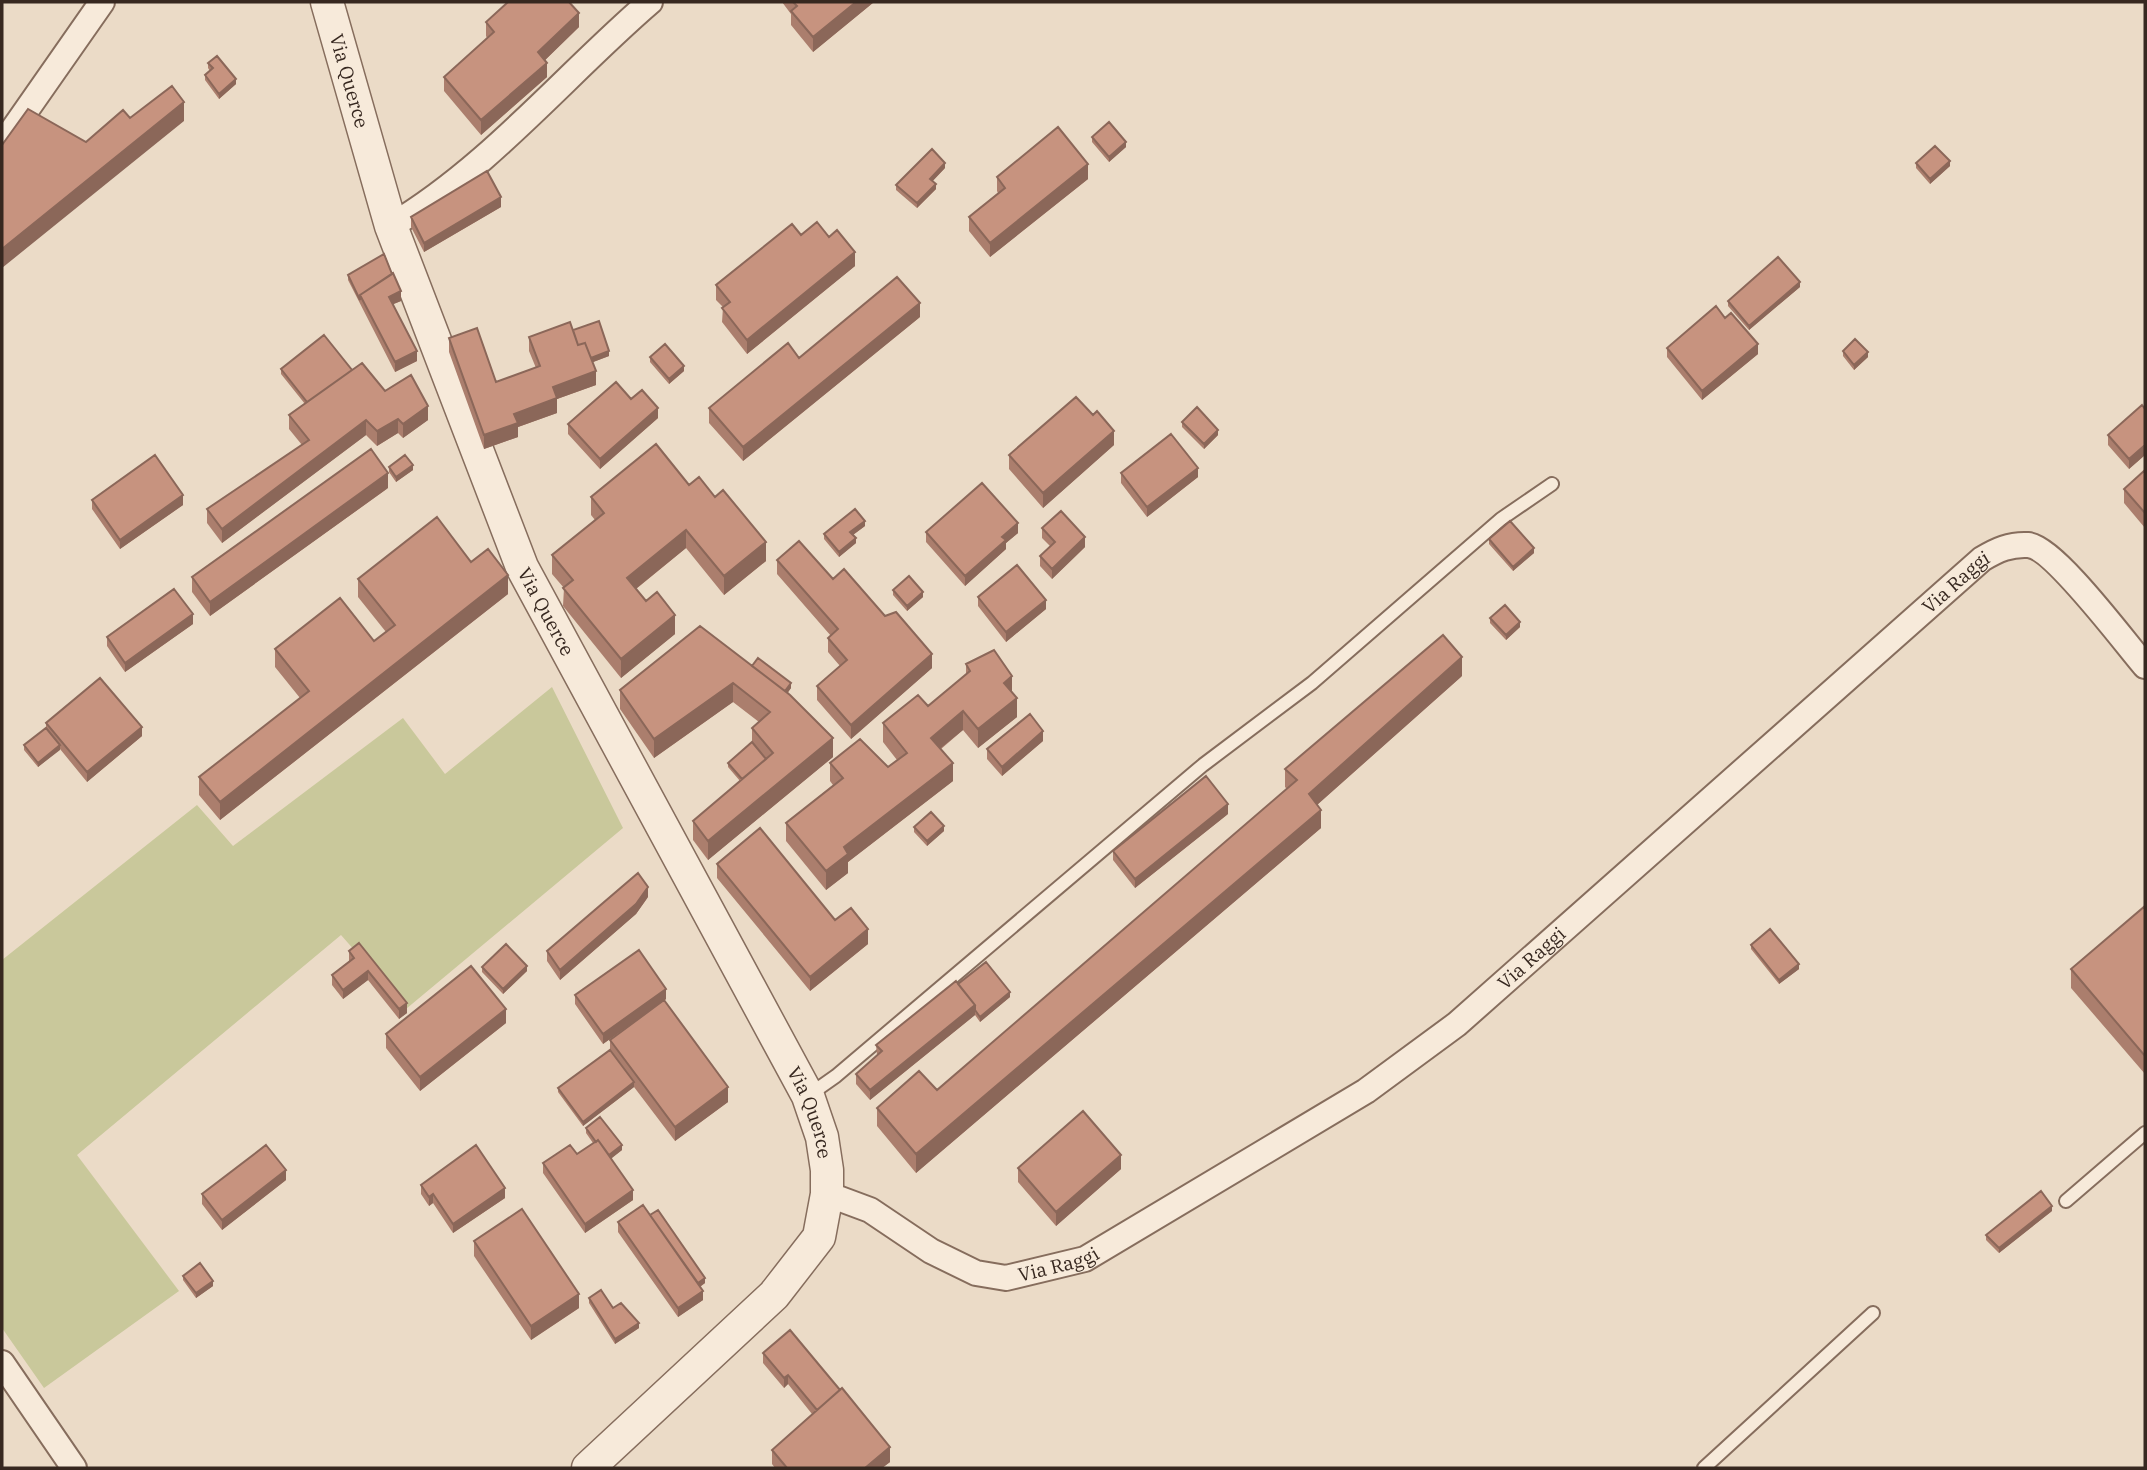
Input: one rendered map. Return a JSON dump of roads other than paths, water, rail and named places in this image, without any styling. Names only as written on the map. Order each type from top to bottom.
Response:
[{"type":"street","points":[[2,145],[102,2]]},
{"type":"street","name":"Via Querce","points":[[327,2],[391,226],[522,567],[808,1096],[822,1138],[827,1194],[819,1237],[774,1295],[588,1468]]},
{"type":"street","points":[[391,226],[432,202],[491,152],[650,2]]},
{"type":"street","name":"Via Raggi","points":[[827,1194],[870,1210],[930,1251],[976,1273],[1006,1278],[1085,1259],[1366,1091],[1457,1024],[1971,568],[2003,547],[2031,545],[2053,557],[2145,666]]},
{"type":"street","points":[[2,1363],[74,1468]]},
{"type":"lane","points":[[808,1096],[836,1076],[1203,765],[1312,683],[1501,519],[1552,484]]},
{"type":"lane","points":[[2066,1200],[2145,1133]]},
{"type":"lane","points":[[1704,1468],[1873,1313]]}]
